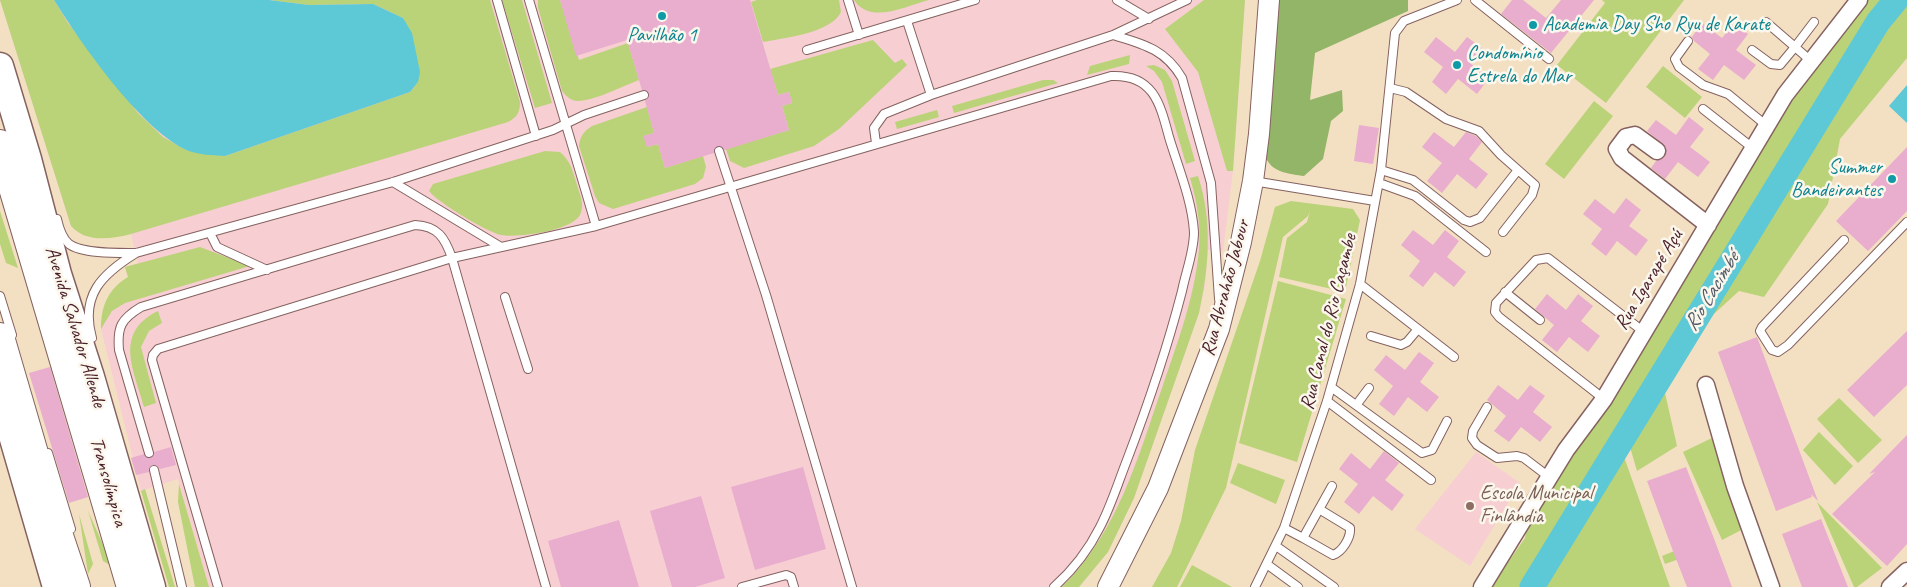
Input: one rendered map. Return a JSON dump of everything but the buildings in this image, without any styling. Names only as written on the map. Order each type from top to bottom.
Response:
[{"type":"highway","name":"Avenida Salvador Allende","points":[[0,144],[131,587]]},
{"type":"highway","points":[[7,339],[52,515],[76,587]]},
{"type":"main road","name":"Avenida Salvador Allende","points":[[0,66],[28,159],[58,274],[93,369],[152,587]]},
{"type":"main road","points":[[0,394],[56,587]]},
{"type":"street","name":"Rua Abrahão Jabour","points":[[1108,587],[1158,488],[1219,330],[1241,242],[1253,181],[1260,134],[1269,0]]},
{"type":"street","name":"Rua Igarapé Açú","points":[[1482,587],[1549,477],[1604,399],[1785,95],[1860,0]]},
{"type":"street","points":[[1657,151],[1635,135],[1622,140],[1618,149],[1622,158],[1708,224]]},
{"type":"street","points":[[1706,385],[1735,486],[1771,587]]},
{"type":"street","name":"Rua Abrahão Jabour","points":[[1099,587],[1121,561]]},
{"type":"lane","points":[[497,0],[536,136]]},
{"type":"lane","points":[[530,0],[596,226]]},
{"type":"lane","points":[[848,0],[859,35]]},
{"type":"lane","points":[[807,50],[974,0]]},
{"type":"lane","points":[[1117,0],[1148,19]]},
{"type":"lane","points":[[876,143],[874,128],[884,114],[931,96],[1113,35],[1187,0]]},
{"type":"lane","name":"Rua Canal do Rio Caçambe","points":[[1255,587],[1268,564],[1284,528],[1327,401],[1360,284],[1381,170],[1395,33],[1399,25],[1404,21],[1457,0]]},
{"type":"lane","points":[[1475,0],[1549,59]]},
{"type":"lane","points":[[907,21],[931,96]]},
{"type":"lane","points":[[1766,22],[1811,61]]},
{"type":"lane","points":[[1752,50],[1775,65],[1780,65],[1814,22]]},
{"type":"lane","points":[[1113,35],[1142,44],[1161,53],[1173,63],[1187,91],[1211,183],[1219,283],[1219,330]]},
{"type":"lane","points":[[1688,41],[1676,59],[1677,64],[1703,85],[1728,94],[1767,126]]},
{"type":"lane","points":[[218,587],[152,360],[155,351],[163,346],[452,258],[596,226],[1111,76],[1128,75],[1143,82],[1156,96],[1160,105],[1190,212],[1194,231],[1193,252],[1163,359],[1101,526],[1088,548],[1054,587]]},
{"type":"lane","points":[[1390,88],[1406,92],[1446,118],[1479,131],[1501,155],[1535,184],[1535,190],[1503,232]]},
{"type":"lane","points":[[53,207],[64,239],[74,247],[104,252],[136,253],[393,182],[536,136],[584,115],[644,96]]},
{"type":"lane","points":[[1703,109],[1754,149]]},
{"type":"lane","points":[[719,151],[810,440],[852,587]]},
{"type":"lane","points":[[28,159],[46,191]]},
{"type":"lane","points":[[1381,170],[1413,180],[1464,220],[1470,222],[1480,218],[1518,170]]},
{"type":"lane","points":[[1253,181],[1375,201]]},
{"type":"lane","points":[[393,182],[501,247]]},
{"type":"lane","points":[[1378,183],[1415,196],[1486,252]]},
{"type":"lane","points":[[1844,240],[1762,326],[1760,331],[1772,350],[1778,352],[1788,345],[1907,222]]},
{"type":"lane","points":[[149,453],[119,350],[118,334],[121,324],[129,314],[141,307],[415,225],[431,228],[440,233],[446,241],[452,258],[546,587]]},
{"type":"lane","points":[[210,233],[217,247],[267,270]]},
{"type":"lane","points":[[94,349],[88,318],[90,300],[104,277],[136,253]]},
{"type":"lane","points":[[1604,399],[1499,317],[1495,308],[1506,292],[1536,260],[1548,258],[1644,332]]},
{"type":"lane","name":"Transolímpica","points":[[30,275],[96,500]]},
{"type":"lane","points":[[1360,284],[1454,357]]},
{"type":"lane","points":[[1506,292],[1540,320]]},
{"type":"lane","points":[[0,296],[7,339]]},
{"type":"lane","points":[[505,298],[528,369]]},
{"type":"lane","points":[[1371,336],[1401,345],[1407,342],[1418,329]]},
{"type":"lane","points":[[1331,387],[1357,404],[1422,453],[1432,450],[1447,422]]},
{"type":"lane","points":[[1357,404],[1369,388]]},
{"type":"lane","points":[[1327,401],[1432,480]]},
{"type":"lane","points":[[1487,407],[1473,431],[1472,438],[1477,445],[1497,458],[1517,456],[1524,458],[1549,477]]},
{"type":"lane","points":[[45,442],[74,541]]},
{"type":"lane","points":[[154,470],[182,587]]},
{"type":"lane","points":[[1303,538],[1332,486]]},
{"type":"lane","points":[[1284,528],[1333,555],[1340,550],[1350,535],[1350,528],[1319,509]]},
{"type":"lane","points":[[1276,546],[1334,587]]},
{"type":"lane","points":[[1268,564],[1298,587]]},
{"type":"lane","points":[[742,587],[786,575],[791,577],[794,587]]},
{"type":"shaded area","points":[[0,0],[1245,0],[1233,171],[1223,251],[1208,250],[1205,285],[1199,313],[1134,498],[1108,552],[1079,587],[203,587],[204,570],[178,479],[141,491],[101,329],[101,321],[128,277],[125,267],[138,263],[131,234],[101,238],[82,234],[71,226]]},
{"type":"shaded area","name":"Escola Municipal Finlândia","points":[[1476,452],[1520,483],[1470,566],[1415,529]]},
{"type":"green space","points":[[0,0],[54,0],[68,23],[138,113],[163,137],[186,150],[225,156],[410,92],[418,82],[403,18],[373,4],[309,5],[269,0],[490,0],[520,102],[519,112],[508,122],[131,234],[107,238],[91,237],[84,235],[71,226]]},
{"type":"green space","points":[[502,0],[522,0],[552,103],[535,108]]},
{"type":"green space","points":[[538,0],[560,0],[579,60],[628,43],[639,80],[592,99],[578,101],[569,98],[562,91],[538,8]]},
{"type":"green space","points":[[757,0],[839,0],[841,12],[828,25],[817,30],[763,42],[751,2]]},
{"type":"green space","points":[[854,0],[929,0],[889,12],[879,13],[861,7]]},
{"type":"green space","points":[[1204,0],[1245,0],[1233,171],[1227,171],[1198,72],[1165,29]]},
{"type":"green space","points":[[1276,0],[1408,0],[1408,11],[1315,53],[1310,100],[1342,90],[1343,111],[1331,121],[1323,159],[1304,176],[1283,172],[1274,168],[1267,160],[1264,147],[1264,107]]},
{"type":"green space","points":[[1602,0],[1684,0],[1606,103],[1557,65],[1605,3]]},
{"type":"green space","points":[[1865,0],[1907,0],[1907,58],[1840,139],[1828,204],[1764,297],[1739,291],[1692,334],[1622,451],[1670,587],[1486,587],[1500,574],[1525,538],[1529,516],[1797,80]]},
{"type":"green space","points":[[873,40],[895,63],[902,59],[907,65],[839,129],[814,146],[744,168],[730,161],[726,149],[789,130],[782,106],[792,103],[789,92],[778,95],[770,69]]},
{"type":"green space","points":[[1130,55],[1129,64],[1087,75],[1090,66]]},
{"type":"green space","points":[[1154,65],[1165,70],[1172,81],[1195,161],[1186,164],[1162,82],[1154,71],[1146,66]]},
{"type":"green space","points":[[1663,66],[1702,97],[1685,118],[1646,87]]},
{"type":"green space","points":[[1043,80],[1053,80],[1058,83],[954,113],[952,106]]},
{"type":"green space","points":[[1594,101],[1613,116],[1564,179],[1545,164]]},
{"type":"green space","points":[[647,107],[654,133],[644,136],[647,147],[658,144],[665,168],[703,156],[706,167],[703,178],[695,184],[613,209],[599,203],[595,196],[579,146],[580,139],[592,126]]},
{"type":"green space","points":[[937,110],[939,117],[897,129],[895,122]]},
{"type":"green space","points":[[545,151],[560,152],[567,159],[581,196],[580,215],[575,221],[556,229],[509,236],[494,233],[463,216],[429,191],[433,184]]},
{"type":"green space","points":[[1198,176],[1203,193],[1208,227],[1207,262],[1199,313],[1134,498],[1108,552],[1079,587],[1062,587],[1098,542],[1112,518],[1135,466],[1174,352],[1190,301],[1197,267],[1199,222],[1190,178]]},
{"type":"green space","points":[[1291,201],[1353,209],[1360,220],[1345,292],[1279,277],[1287,238],[1307,222],[1310,211],[1308,216],[1283,237],[1226,488],[1177,587],[1152,587],[1171,553],[1181,521],[1195,450],[1260,261],[1275,207]]},
{"type":"green space","points":[[0,211],[18,268],[6,263],[0,244]]},
{"type":"green space","points":[[200,247],[250,266],[125,303],[112,311],[101,329],[102,313],[107,299],[115,287],[128,277],[125,267]]},
{"type":"green space","points":[[1278,281],[1346,299],[1297,462],[1239,443]]},
{"type":"green space","points":[[158,311],[162,323],[149,331],[141,347],[156,403],[144,407],[132,366],[131,341],[135,330],[144,320]]},
{"type":"green space","points":[[1665,393],[1677,446],[1637,471],[1630,447]]},
{"type":"green space","points":[[1839,398],[1882,440],[1858,463],[1817,419]]},
{"type":"green space","points":[[1819,432],[1853,466],[1835,485],[1803,450]]},
{"type":"green space","points":[[1714,437],[1749,526],[1722,540],[1683,452]]},
{"type":"green space","points":[[1238,463],[1285,480],[1276,504],[1230,483]]},
{"type":"green space","points":[[179,484],[209,587],[195,587],[178,502]]},
{"type":"green space","points":[[145,489],[175,587],[169,587],[141,491]]},
{"type":"green space","points":[[1817,502],[1882,568],[1857,587],[1854,587]]},
{"type":"green space","points":[[88,511],[113,567],[103,561]]},
{"type":"green space","points":[[79,514],[93,564],[88,574]]},
{"type":"green space","points":[[1709,537],[1713,547],[1665,564],[1662,556]]},
{"type":"green space","points":[[1192,565],[1232,587],[1180,587]]},
{"type":"water","points":[[54,0],[269,0],[309,5],[373,4],[403,18],[412,33],[420,72],[418,82],[410,92],[225,156],[194,152],[184,149],[166,138],[130,103],[95,61]]},
{"type":"water","points":[[1907,85],[1907,123],[1889,106]]},
{"type":"waterway","name":"Rio Cacimbé","points":[[1532,587],[1878,22],[1896,0]]},
{"type":"place","name":"Pavilhão 1","points":[[662,16]]},
{"type":"place","name":"Academia Day Sho Ryu de Karate","points":[[1533,25]]},
{"type":"place","name":"Condomínio Estrela do Mar","points":[[1457,65]]},
{"type":"place","name":"Summer Bandeirantes","points":[[1892,179]]},
{"type":"place","name":"Escola Municipal Finlândia","points":[[1470,506]]}]
